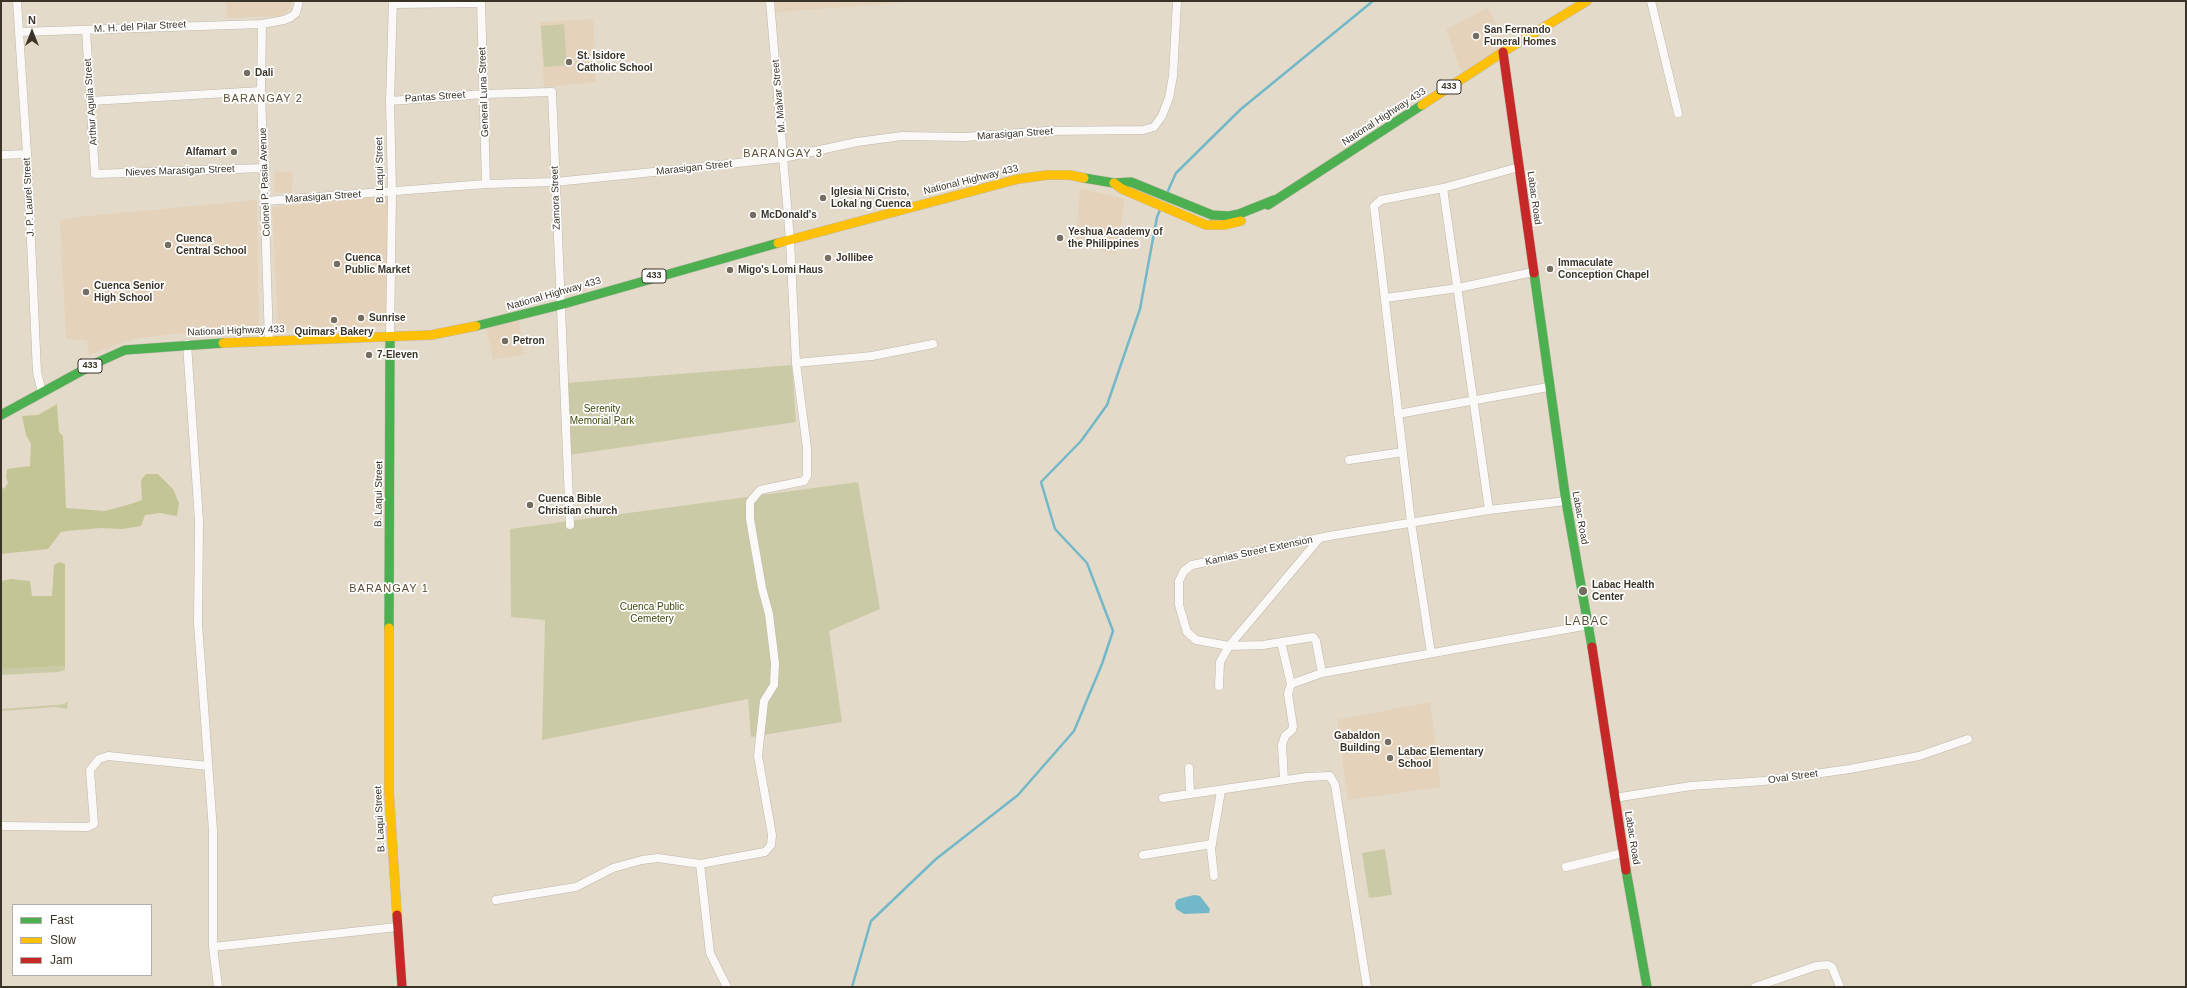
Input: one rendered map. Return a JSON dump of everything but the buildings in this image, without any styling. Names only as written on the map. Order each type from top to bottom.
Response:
[{"type":"main road","name":"National Highway 433","points":[[1114,183],[1128,191],[1206,225],[1224,225],[1239,222],[1503,52],[1587,1]]},
{"type":"main road","name":"Labac Road","points":[[1503,52],[1548,387],[1588,625],[1623,854],[1647,987]]},
{"type":"main road","name":"National Highway 433","points":[[1,415],[96,363],[124,350],[187,344],[390,337],[431,334],[466,329],[560,305],[653,277],[1018,179],[1047,175],[1070,175],[1114,183],[1131,182],[1212,215],[1229,216],[1255,209],[1274,200]]},
{"type":"main road","name":"B. Laqui Street","points":[[390,337],[389,792],[402,987]]},
{"type":"street","name":"J. P. Laurel Street","points":[[17,1],[27,154],[37,372],[42,393]]},
{"type":"street","name":"M. H. del Pilar Street","points":[[19,32],[262,24],[284,20],[291,17],[296,13],[299,1]]},
{"type":"street","name":"M. Malvar Street","points":[[496,900],[576,887],[613,868],[642,860],[658,858],[700,864],[765,852],[771,845],[772,835],[758,756],[764,701],[774,685],[775,663],[769,614],[750,519],[750,502],[760,490],[804,481],[808,476],[807,448],[796,363],[790,240],[770,1]]},
{"type":"street","name":"Marasigan Street","points":[[266,201],[486,184],[555,182],[783,158],[857,142],[902,136],[965,137],[1046,131],[1143,130],[1154,127],[1162,116],[1169,98],[1173,76],[1177,1]]},
{"type":"street","points":[[1651,1],[1678,113]]},
{"type":"street","points":[[393,2],[481,2]]},
{"type":"street","name":"B. Laqui Street","points":[[390,337],[392,192],[390,100],[393,2]]},
{"type":"street","name":"General Luna Street","points":[[481,2],[486,184]]},
{"type":"street","name":"Colonel P. Pasia Avenue","points":[[262,24],[261,91],[265,168],[269,341]]},
{"type":"street","name":"Arthur Aguila Street","points":[[86,30],[95,174]]},
{"type":"street","points":[[91,101],[261,91]]},
{"type":"street","name":"Pantas Street","points":[[390,100],[484,94],[552,92]]},
{"type":"street","name":"Zamora Street","points":[[552,92],[570,525]]},
{"type":"street","points":[[1,155],[27,154]]},
{"type":"street","points":[[1431,653],[1398,414],[1386,298],[1374,206],[1381,200],[1443,188],[1519,167]]},
{"type":"street","name":"Nieves Marasigan Street","points":[[95,174],[265,168]]},
{"type":"street","points":[[1443,188],[1489,510]]},
{"type":"street","points":[[1386,298],[1458,288],[1533,272]]},
{"type":"street","points":[[187,344],[199,521],[198,624],[213,831],[213,947],[218,987]]},
{"type":"street","points":[[796,363],[885,354],[933,344]]},
{"type":"street","points":[[1398,414],[1548,387]]},
{"type":"street","points":[[1349,460],[1403,452]]},
{"type":"street","name":"Kamias Street Extension","points":[[1322,673],[1316,641],[1313,637],[1281,642],[1229,646],[1196,640],[1187,632],[1178,605],[1179,581],[1184,571],[1192,565],[1319,539],[1412,522],[1566,500]]},
{"type":"street","points":[[1219,686],[1220,662],[1229,646],[1319,539]]},
{"type":"street","points":[[1291,684],[1322,673],[1588,625]]},
{"type":"street","points":[[1281,642],[1291,684],[1288,694],[1293,726],[1292,730],[1285,736],[1282,745],[1284,780]]},
{"type":"street","name":"Oval Street","points":[[1614,798],[1691,786],[1764,781],[1850,769],[1919,756],[1968,739]]},
{"type":"street","points":[[1,826],[88,828],[94,824],[90,770],[99,759],[108,756],[208,766]]},
{"type":"street","points":[[1189,768],[1190,794]]},
{"type":"street","points":[[1163,798],[1221,791],[1284,780],[1323,775],[1330,776],[1333,779],[1367,987]]},
{"type":"street","points":[[1214,876],[1212,844],[1221,791]]},
{"type":"street","points":[[1143,855],[1212,844]]},
{"type":"street","points":[[1566,867],[1623,854]]},
{"type":"street","points":[[700,864],[710,953],[727,987]]},
{"type":"street","points":[[213,947],[397,927]]},
{"type":"street","points":[[1755,987],[1816,966],[1828,965],[1832,967],[1840,987]]},
{"type":"shaded area","points":[[226,1],[291,1],[291,8],[281,16],[227,18]]},
{"type":"shaded area","points":[[776,1],[898,1],[898,3],[777,12]]},
{"type":"shaded area","name":"San Fernando Funeral Homes","points":[[1488,7],[1507,44],[1461,72],[1446,29]]},
{"type":"shaded area","name":"St. Isidore Catholic School","points":[[593,19],[596,82],[544,87],[540,22]]},
{"type":"shaded area","points":[[275,171],[293,172],[292,193],[274,192]]},
{"type":"shaded area","points":[[1080,188],[1125,199],[1116,255],[1076,242]]},
{"type":"shaded area","points":[[389,196],[388,326],[278,330],[272,207]]},
{"type":"shaded area","name":"Cuenca Central School","points":[[257,200],[259,329],[173,334],[134,339],[89,355],[87,340],[66,339],[60,221],[77,217]]},
{"type":"shaded area","points":[[401,313],[405,315],[407,319],[405,323],[401,325],[397,323],[395,319],[397,315]]},
{"type":"shaded area","name":"Petron","points":[[519,320],[524,354],[493,360],[486,328]]},
{"type":"shaded area","name":"Labac Elementary School","points":[[1430,702],[1441,787],[1348,800],[1337,720]]},
{"type":"green space","points":[[564,24],[567,65],[544,67],[541,26]]},
{"type":"green space","name":"Serenity Memorial Park","points":[[792,365],[796,422],[569,455],[566,383]]},
{"type":"green space","points":[[57,404],[59,432],[63,436],[66,508],[105,511],[134,503],[142,500],[141,480],[146,474],[158,474],[173,489],[179,503],[177,516],[160,513],[145,515],[141,526],[122,529],[101,528],[61,532],[48,549],[1,554],[1,486],[4,489],[8,483],[6,477],[7,469],[30,466],[31,444],[26,435],[22,416],[38,415]]},
{"type":"green space","name":"Cuenca Public Cemetery","points":[[858,482],[880,609],[829,631],[842,722],[751,737],[748,699],[542,740],[545,620],[511,617],[510,529]]},
{"type":"green space","points":[[59,562],[65,564],[65,666],[2,669],[1,581],[11,579],[30,581],[32,596],[52,596],[54,565]]},
{"type":"green space","points":[[65,666],[65,670],[58,672],[1,675],[1,669]]},
{"type":"green space","points":[[68,701],[67,709],[55,707],[1,711],[1,709],[64,704]]},
{"type":"green space","points":[[1385,849],[1392,895],[1369,898],[1362,853]]},
{"type":"water","points":[[1194,895],[1200,896],[1210,909],[1209,913],[1184,914],[1176,909],[1175,903],[1178,899]]},
{"type":"waterway","points":[[1167,193],[1176,173],[1241,109],[1373,1]]},
{"type":"waterway","points":[[852,987],[871,921],[936,859],[1018,795],[1074,731],[1102,664],[1113,631],[1087,563],[1055,529],[1041,482],[1081,441],[1107,405],[1140,309],[1157,217],[1160,210]]},
{"type":"traffic: fast","points":[[1268,205],[1422,105]]},
{"type":"traffic: fast","points":[[1084,178],[1114,183],[1131,182],[1212,215],[1229,216],[1239,214],[1274,200]]},
{"type":"traffic: fast","points":[[476,326],[560,305],[778,243]]},
{"type":"traffic: fast","points":[[1534,273],[1566,501],[1592,647]]},
{"type":"traffic: fast","points":[[389,628],[390,337]]},
{"type":"traffic: fast","points":[[1,415],[96,363],[125,350],[223,343]]},
{"type":"traffic: fast","points":[[1626,870],[1647,987]]},
{"type":"traffic: slow","points":[[1422,105],[1503,52],[1587,1]]},
{"type":"traffic: slow","points":[[778,243],[1018,179],[1047,175],[1070,175],[1084,178]]},
{"type":"traffic: slow","points":[[1114,183],[1122,189],[1206,225],[1224,225],[1241,221]]},
{"type":"traffic: slow","points":[[223,343],[431,335],[476,326]]},
{"type":"traffic: slow","points":[[389,628],[389,792],[397,915]]},
{"type":"traffic: jam","points":[[1503,52],[1534,273]]},
{"type":"traffic: jam","points":[[1592,647],[1626,870]]},
{"type":"traffic: jam","points":[[397,915],[402,987]]},
{"type":"place","name":"San Fernando Funeral Homes","points":[[1476,36]]},
{"type":"place","name":"St. Isidore Catholic School","points":[[569,62]]},
{"type":"place","name":"Dali","points":[[247,73]]},
{"type":"place","name":"Alfamart","points":[[234,152]]},
{"type":"place","name":"Iglesia Ni Cristo, Lokal ng Cuenca","points":[[823,198]]},
{"type":"place","name":"McDonald's","points":[[753,215]]},
{"type":"place","name":"Yeshua Academy of the Philippines","points":[[1060,238]]},
{"type":"place","name":"Cuenca Central School","points":[[168,245]]},
{"type":"place","name":"Jollibee","points":[[828,258]]},
{"type":"place","name":"Cuenca Public Market","points":[[337,264]]},
{"type":"place","name":"Immaculate Conception Chapel","points":[[1550,269]]},
{"type":"place","name":"Migo's Lomi Haus","points":[[730,270]]},
{"type":"place","name":"Cuenca Senior High School","points":[[86,292]]},
{"type":"place","name":"Sunrise","points":[[361,318]]},
{"type":"place","name":"Quimars' Bakery","points":[[334,320]]},
{"type":"place","name":"Petron","points":[[505,341]]},
{"type":"place","name":"7-Eleven","points":[[369,355]]},
{"type":"place","name":"Cuenca Bible Christian church","points":[[530,505]]},
{"type":"place","name":"Labac Health Center","points":[[1583,591]]},
{"type":"place","name":"Gabaldon Building","points":[[1388,742]]},
{"type":"place","name":"Labac Elementary School","points":[[1390,758]]},
{"type":"district","name":"BARANGAY 2","points":[[263,99]]},
{"type":"district","name":"BARANGAY 3","points":[[783,154]]},
{"type":"district","name":"BARANGAY 1","points":[[389,589]]},
{"type":"district","name":"LABAC","points":[[1587,622]]}]
